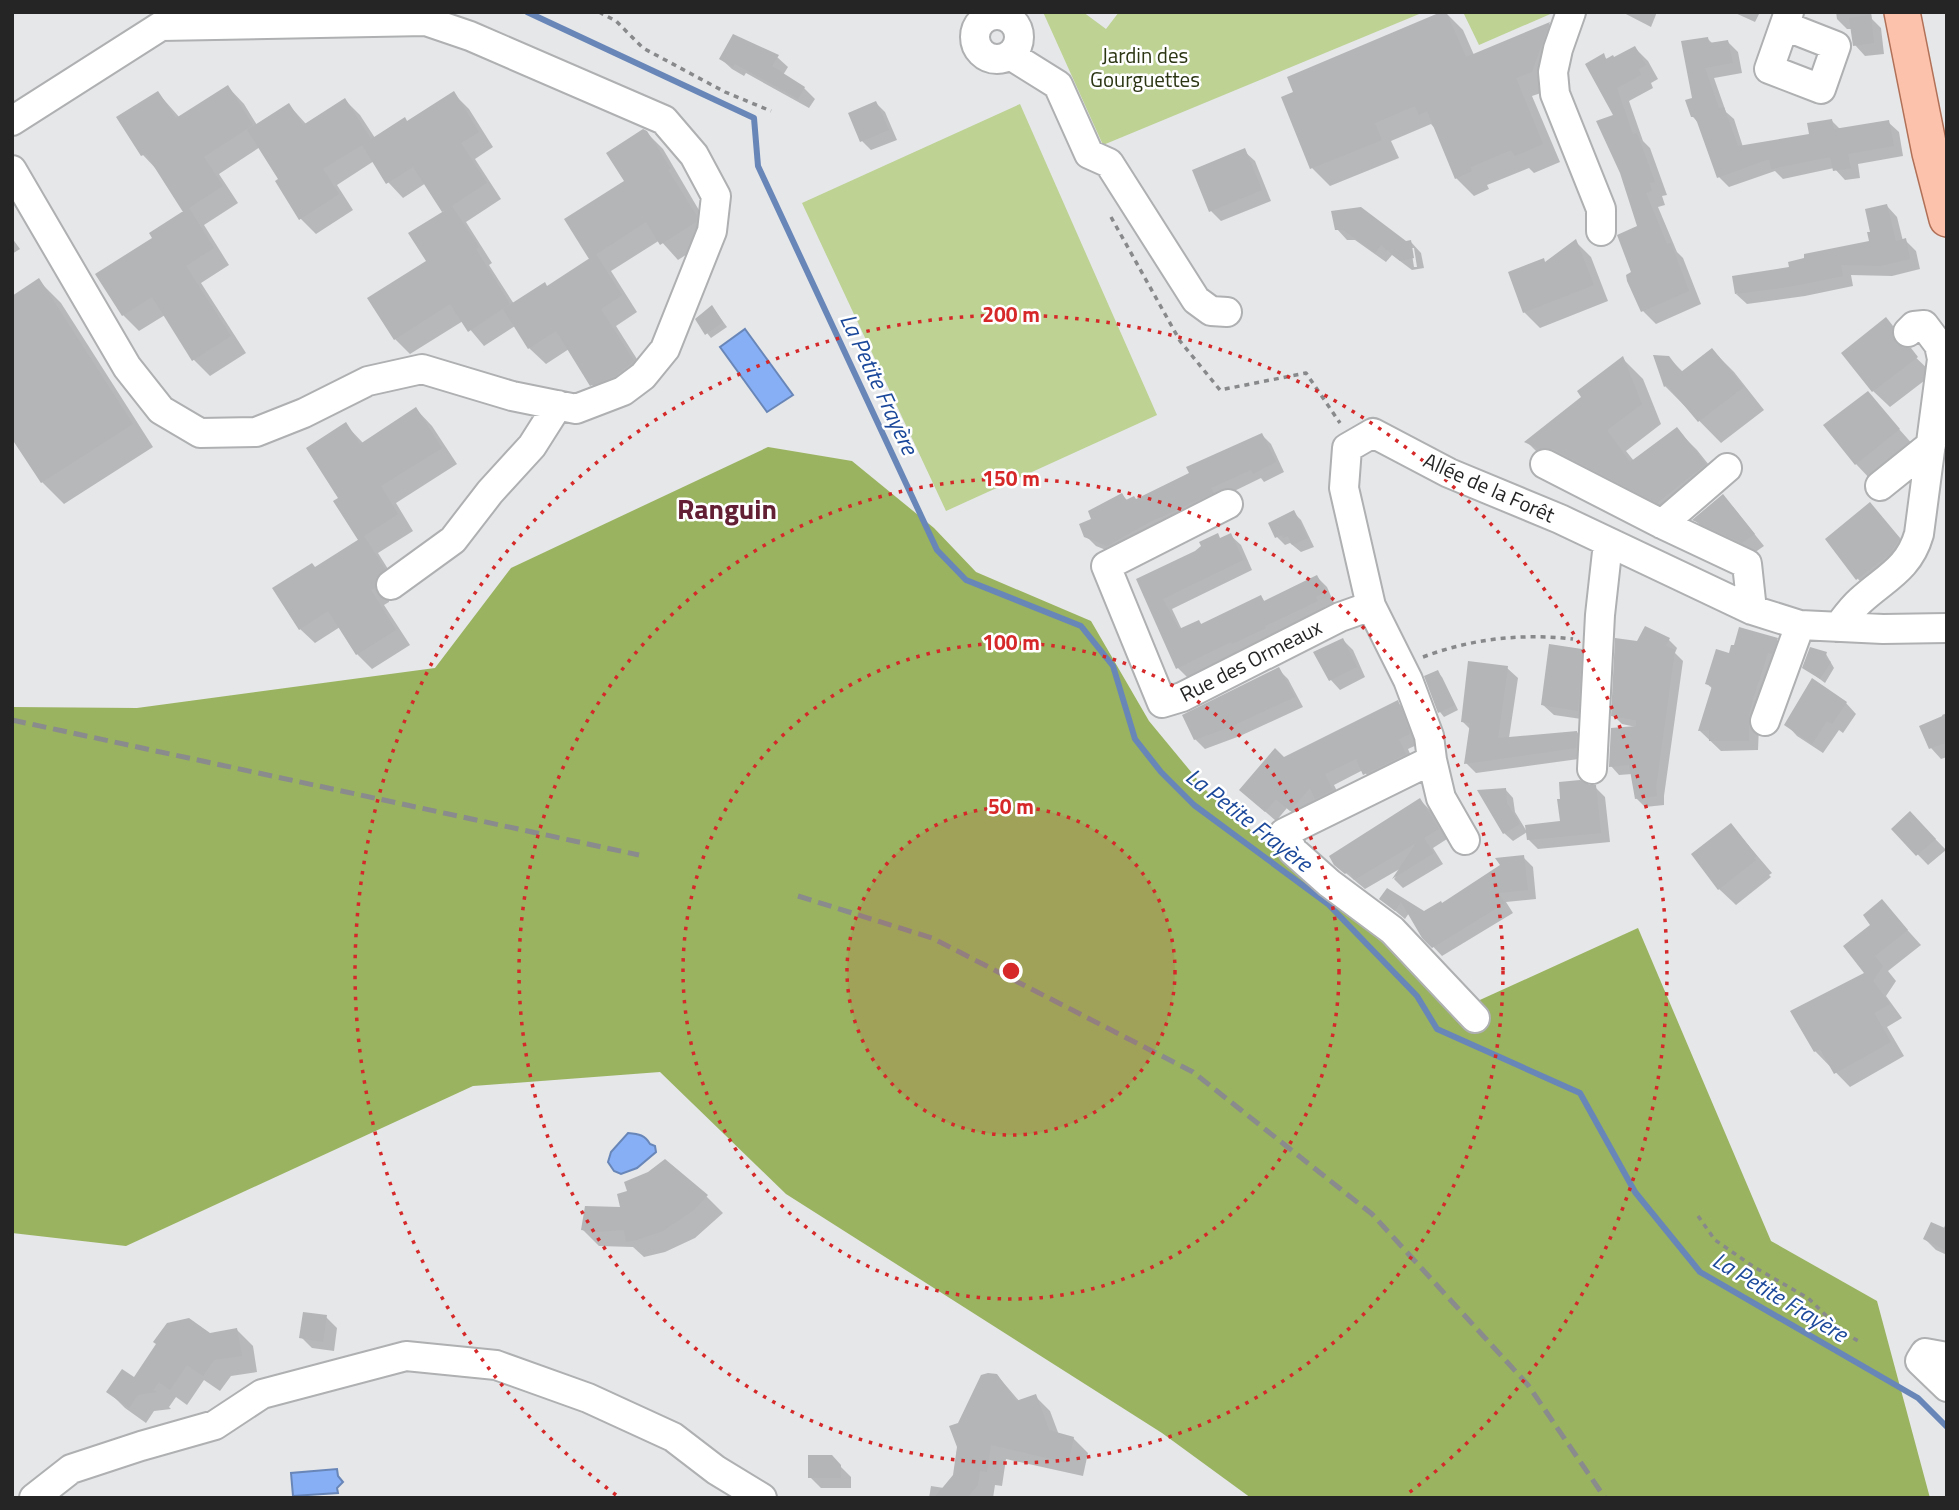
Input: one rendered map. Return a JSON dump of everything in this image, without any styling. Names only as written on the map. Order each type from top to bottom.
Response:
[{"type":"main road","points":[[1902,12],[1930,153],[1947,219]]},
{"type":"main road","points":[[1919,12],[1940,148],[1939,182]]},
{"type":"street","points":[[1572,12],[1558,49],[1553,72],[1555,94],[1601,209],[1601,231]]},
{"type":"street","points":[[981,16],[1004,16],[1015,24],[1018,44],[1010,55],[1058,85],[1089,154],[1109,163],[1196,300],[1211,311],[1227,312]]},
{"type":"street","points":[[12,121],[160,26],[426,21],[470,36],[664,120],[694,155],[716,196],[712,232],[665,349],[643,376],[623,391],[576,409],[512,396],[422,369],[368,381],[304,413],[256,432],[201,433],[161,410],[127,367],[12,170]]},
{"type":"street","points":[[1838,627],[1859,602],[1902,567],[1914,549],[1919,534],[1942,359],[1939,345],[1924,325],[1914,326],[1908,332]]},
{"type":"street","points":[[391,585],[453,540],[532,446],[558,405]]},
{"type":"street","name":"Allée de la Forêt","points":[[1465,840],[1441,798],[1429,736],[1405,673],[1371,606],[1344,488],[1347,448],[1373,433],[1449,473],[1560,519],[1752,610],[1800,625],[1882,629],[1942,621]]},
{"type":"street","points":[[1880,486],[1931,445]]},
{"type":"street","points":[[1545,464],[1747,564],[1752,610]]},
{"type":"street","points":[[1662,524],[1727,468]]},
{"type":"street","name":"Rue des Ormeaux","points":[[1228,504],[1106,566],[1162,703],[1182,697],[1340,617],[1371,606]]},
{"type":"street","points":[[1592,769],[1597,657],[1608,544]]},
{"type":"street","points":[[1765,721],[1800,625]]},
{"type":"street","points":[[1432,760],[1284,833],[1293,851],[1329,884],[1392,930],[1475,1018]]},
{"type":"street","points":[[1947,1357],[1925,1353],[1920,1361],[1947,1387]]},
{"type":"street","points":[[34,1498],[71,1469],[215,1425],[262,1394],[406,1356],[496,1365],[588,1398],[673,1437],[716,1470],[762,1498]]},
{"type":"path","points":[[599,12],[616,21],[643,48],[724,92],[771,111]]},
{"type":"path","points":[[1405,673],[1456,645],[1521,636],[1564,638]]},
{"type":"path","points":[[1698,1216],[1716,1240],[1754,1267],[1808,1298],[1843,1334],[1862,1343]]},
{"type":"green space","name":"Jardin des Gourguettes","points":[[1043,12],[1083,12],[1106,29],[1119,12],[1424,12],[1103,145]]},
{"type":"green space","points":[[1463,12],[1555,12],[1479,45]]},
{"type":"green space","points":[[1020,104],[1157,415],[946,511],[802,203]]},
{"type":"green space","points":[[768,447],[852,461],[934,528],[976,572],[1091,621],[1149,721],[1211,796],[1460,1009],[1638,928],[1771,1241],[1877,1301],[1930,1498],[1251,1498],[1162,1433],[786,1194],[660,1072],[473,1086],[126,1246],[12,1233],[12,707],[137,708],[435,668],[511,568]]},
{"type":"water","points":[[745,329],[793,395],[767,412],[720,347]]},
{"type":"water","points":[[628,1133],[644,1137],[655,1146],[656,1152],[637,1168],[621,1174],[614,1171],[608,1162],[611,1152]]},
{"type":"water","points":[[337,1469],[343,1482],[337,1488],[338,1493],[293,1496],[291,1473]]},
{"type":"building","points":[[1446,12],[1466,57],[1550,22],[1532,72],[1516,78],[1543,144],[1515,156],[1511,150],[1471,167],[1472,171],[1455,179],[1427,111],[1419,115],[1415,106],[1375,123],[1382,140],[1310,169],[1281,97],[1293,92],[1287,77]]},
{"type":"building","points":[[1871,15],[1874,43],[1853,46],[1849,18]]},
{"type":"building","points":[[733,34],[779,55],[772,66],[805,87],[798,99],[735,64],[733,67],[719,59]]},
{"type":"building","points":[[1708,37],[1709,43],[1728,40],[1733,63],[1705,68],[1719,108],[1724,107],[1738,146],[1809,134],[1807,123],[1832,119],[1834,129],[1889,120],[1894,146],[1848,154],[1851,168],[1833,171],[1830,157],[1771,169],[1769,159],[1717,178],[1697,122],[1691,117],[1685,100],[1692,98],[1681,41]]},
{"type":"building","points":[[1635,46],[1646,65],[1639,69],[1641,75],[1617,88],[1633,134],[1637,133],[1655,182],[1650,183],[1652,191],[1646,193],[1667,244],[1671,243],[1689,291],[1641,312],[1627,281],[1626,275],[1631,272],[1617,235],[1637,226],[1620,173],[1596,121],[1613,115],[1585,64],[1604,53],[1606,59]]},
{"type":"building","points":[[228,85],[253,125],[204,157],[223,186],[189,208],[214,248],[186,266],[231,336],[192,361],[152,297],[122,316],[95,274],[152,238],[149,233],[183,211],[146,154],[141,156],[116,117],[158,91],[176,118]]},
{"type":"building","points":[[454,91],[479,132],[461,143],[487,183],[442,212],[413,167],[386,184],[362,145],[323,169],[339,194],[299,220],[275,181],[278,179],[247,130],[289,103],[303,125],[345,98],[371,139],[405,117],[407,121]]},
{"type":"building","points":[[876,101],[889,130],[860,142],[848,113]]},
{"type":"building","points":[[643,129],[647,131],[671,169],[668,170],[697,216],[696,222],[660,245],[646,222],[589,259],[564,219],[624,181],[606,153]]},
{"type":"building","points":[[1245,148],[1262,190],[1209,212],[1192,170]]},
{"type":"building","points":[[1887,204],[1896,241],[1906,238],[1910,259],[1880,266],[1841,265],[1843,276],[1735,294],[1732,276],[1789,267],[1788,262],[1804,258],[1804,254],[1869,241],[1867,232],[1870,232],[1865,209]]},
{"type":"building","points":[[452,206],[479,247],[476,249],[510,304],[468,332],[450,304],[394,340],[367,298],[426,261],[408,233]]},
{"type":"building","points":[[1361,207],[1406,241],[1411,240],[1414,258],[1400,261],[1381,245],[1375,253],[1343,230],[1335,230],[1331,211]]},
{"type":"building","points":[[1576,239],[1594,285],[1523,313],[1508,272],[1544,258],[1545,262]]},
{"type":"building","points":[[596,254],[622,295],[601,309],[634,361],[615,376],[590,386],[556,331],[528,349],[503,309],[545,282],[547,286]]},
{"type":"building","points":[[39,278],[133,424],[41,483],[12,439],[12,296]]},
{"type":"building","points":[[712,305],[723,322],[705,335],[695,319]]},
{"type":"building","points":[[1886,317],[1893,326],[1892,336],[1896,343],[1903,348],[1911,348],[1918,357],[1872,392],[1841,353]]},
{"type":"building","points":[[1712,348],[1744,387],[1698,422],[1667,385],[1664,387],[1653,355],[1669,356],[1681,372]]},
{"type":"building","points":[[1623,356],[1642,404],[1607,430],[1630,462],[1677,427],[1706,464],[1657,503],[1553,449],[1539,449],[1524,442],[1581,397],[1577,391]]},
{"type":"building","points":[[1868,391],[1900,429],[1855,465],[1823,425]]},
{"type":"building","points":[[416,407],[442,448],[381,486],[398,514],[358,540],[333,501],[338,498],[306,448],[346,422],[360,444]]},
{"type":"building","points":[[1262,433],[1276,462],[1253,474],[1251,470],[1211,488],[1214,493],[1150,522],[1107,546],[1084,537],[1079,524],[1091,519],[1088,511],[1122,493],[1126,500],[1134,496],[1136,499],[1189,473],[1186,467]]},
{"type":"building","points":[[1723,494],[1755,534],[1742,543],[1692,520]]},
{"type":"building","points":[[1870,502],[1900,538],[1889,555],[1856,580],[1825,539]]},
{"type":"building","points":[[1294,510],[1308,538],[1292,545],[1288,536],[1275,538],[1268,523]]},
{"type":"building","points":[[1218,533],[1220,538],[1231,533],[1243,560],[1163,599],[1179,629],[1199,620],[1201,624],[1261,595],[1264,601],[1317,575],[1326,592],[1316,597],[1318,601],[1265,626],[1266,628],[1176,669],[1136,579],[1195,551],[1201,546],[1199,542]]},
{"type":"building","points":[[364,536],[385,569],[376,578],[375,588],[371,590],[396,630],[356,655],[328,611],[299,630],[272,588],[312,563],[315,567]]},
{"type":"building","points":[[1645,626],[1670,638],[1666,646],[1675,650],[1657,796],[1635,799],[1629,765],[1609,767],[1611,728],[1636,726],[1636,720],[1611,716],[1615,638],[1637,641]]},
{"type":"building","points":[[1739,627],[1778,638],[1772,654],[1768,653],[1754,696],[1749,716],[1749,741],[1709,741],[1709,730],[1698,731],[1712,686],[1705,684],[1716,649],[1729,653]]},
{"type":"building","points":[[1343,638],[1357,667],[1329,681],[1313,652]]},
{"type":"building","points":[[1549,644],[1582,649],[1578,711],[1541,705]]},
{"type":"building","points":[[1810,647],[1827,652],[1825,658],[1831,662],[1820,679],[1802,668]]},
{"type":"building","points":[[1468,661],[1508,666],[1498,738],[1577,731],[1576,748],[1464,764],[1470,723],[1461,722]]},
{"type":"building","points":[[1279,667],[1295,697],[1230,727],[1194,740],[1182,715]]},
{"type":"building","points":[[1438,670],[1455,705],[1438,713],[1424,676]]},
{"type":"building","points":[[1812,678],[1847,702],[1832,724],[1827,721],[1812,744],[1784,725]]},
{"type":"building","points":[[1398,700],[1410,734],[1399,739],[1406,754],[1363,775],[1356,759],[1325,774],[1333,790],[1315,799],[1310,788],[1290,811],[1276,799],[1265,812],[1239,790],[1275,748],[1284,757]]},
{"type":"building","points":[[1947,714],[1947,742],[1929,749],[1919,726]]},
{"type":"building","points":[[1580,780],[1596,785],[1601,833],[1527,840],[1525,825],[1560,821],[1557,799],[1560,799],[1559,782]]},
{"type":"building","points":[[1506,788],[1507,803],[1520,824],[1503,834],[1477,790]]},
{"type":"building","points":[[1420,798],[1439,829],[1424,838],[1434,853],[1392,879],[1416,843],[1354,880],[1349,871],[1345,874],[1334,865],[1329,856]]},
{"type":"building","points":[[1910,811],[1936,839],[1916,856],[1891,829]]},
{"type":"building","points":[[1731,823],[1757,856],[1754,858],[1756,860],[1718,890],[1691,854]]},
{"type":"building","points":[[1524,855],[1528,890],[1498,893],[1505,903],[1432,948],[1422,938],[1401,902],[1395,911],[1379,899],[1387,888],[1424,911],[1441,901],[1442,903],[1500,865],[1495,858]]},
{"type":"building","points":[[1882,899],[1908,930],[1875,956],[1883,966],[1873,981],[1890,1004],[1874,1013],[1891,1042],[1834,1074],[1820,1049],[1814,1052],[1790,1011],[1864,973],[1843,946],[1870,925],[1863,915]]},
{"type":"building","points":[[665,1159],[708,1195],[694,1210],[663,1231],[626,1242],[624,1230],[581,1230],[585,1206],[620,1207],[617,1194],[627,1191],[624,1182],[648,1172]]},
{"type":"building","points":[[1931,1222],[1947,1229],[1947,1251],[1923,1239]]},
{"type":"building","points":[[303,1312],[327,1315],[323,1342],[299,1338]]},
{"type":"building","points":[[189,1318],[210,1333],[237,1328],[242,1356],[214,1360],[203,1376],[187,1365],[170,1390],[159,1382],[153,1390],[157,1392],[138,1395],[129,1408],[106,1392],[122,1369],[134,1377],[167,1323]]},
{"type":"building","points":[[997,1374],[1016,1401],[1036,1394],[1049,1430],[1074,1437],[1068,1463],[991,1445],[987,1472],[980,1471],[978,1485],[967,1498],[934,1498],[953,1475],[957,1447],[949,1426],[958,1423],[981,1375]]},
{"type":"building","points":[[808,1455],[832,1455],[841,1465],[841,1478],[808,1478]]},
{"type":"waterway","name":"La Petite Frayère","points":[[527,12],[754,118],[758,166],[937,550],[966,580],[1081,626],[1113,666],[1135,739],[1161,772],[1194,805],[1328,904],[1417,996],[1437,1029],[1580,1093],[1635,1192],[1700,1272],[1918,1398],[1947,1427]]},
{"type":"railway","points":[[12,720],[639,855]]},
{"type":"railway","points":[[798,896],[932,938],[1193,1072],[1372,1214],[1528,1385],[1605,1498]]},
{"type":"district","name":"Ranguin","points":[[727,509]]}]
